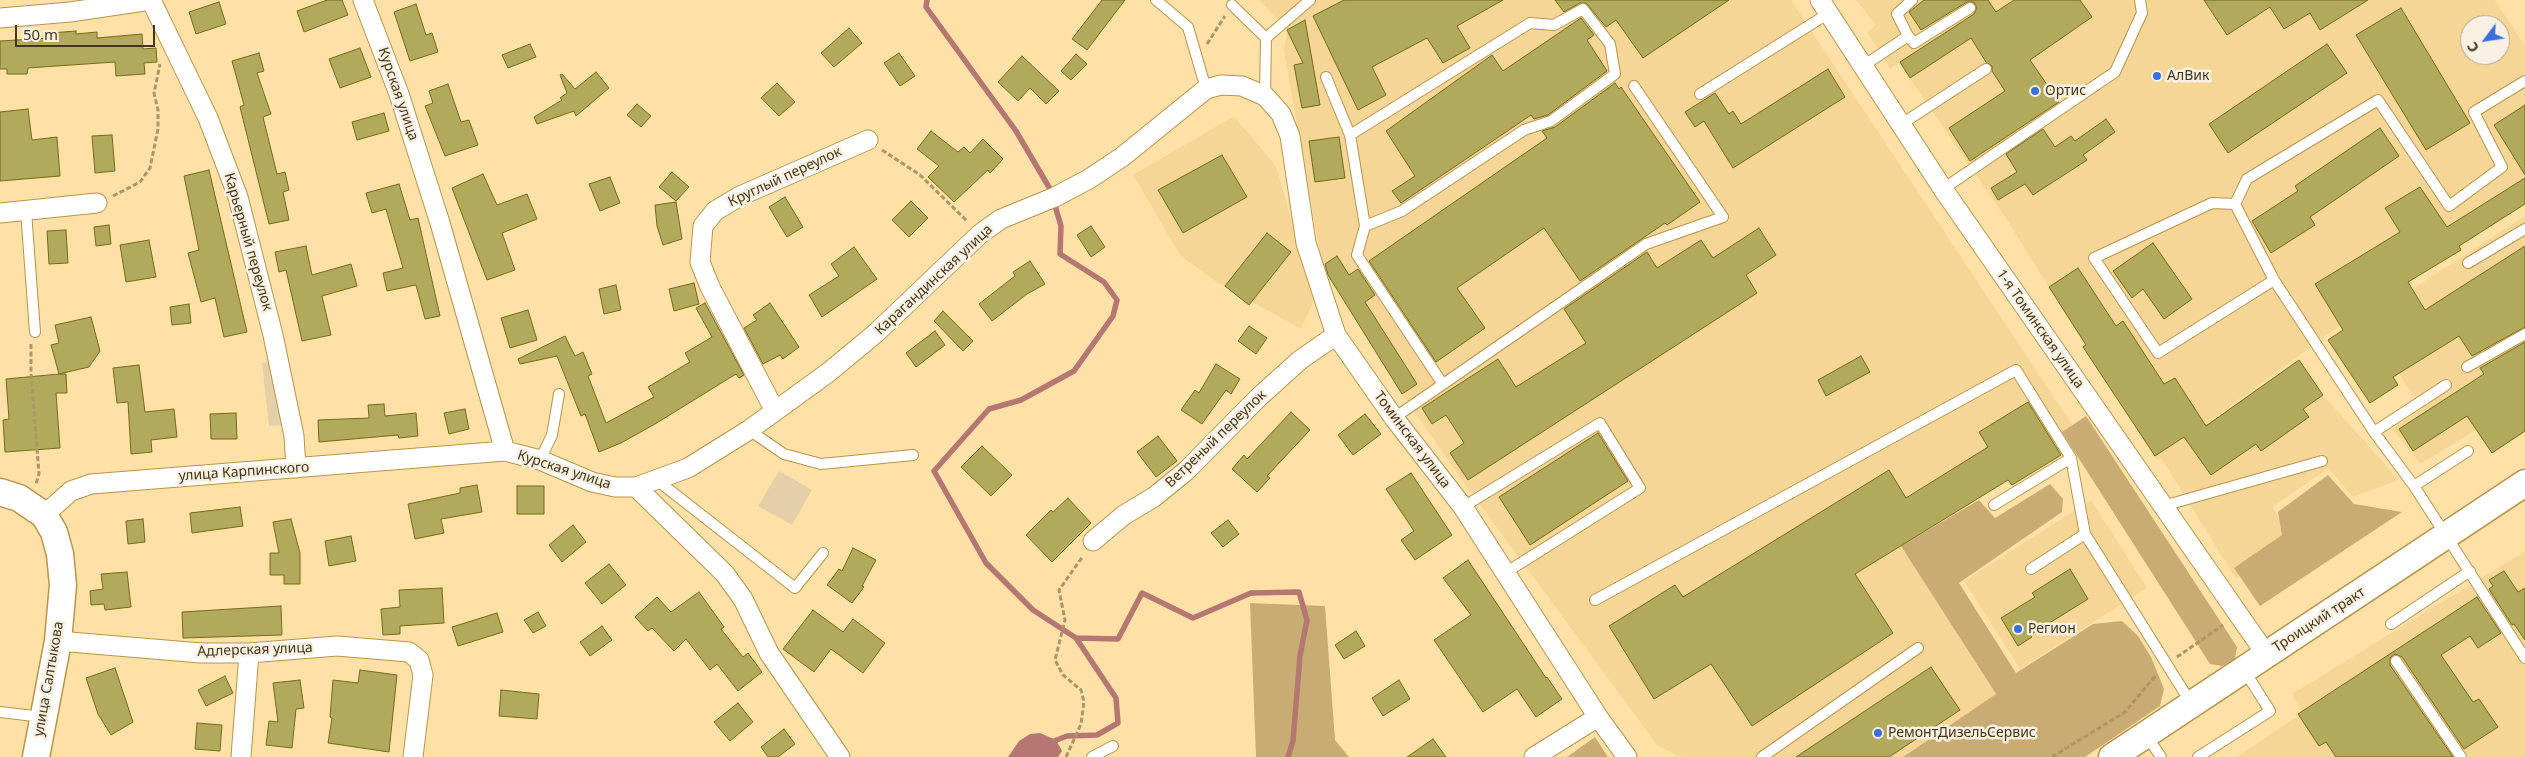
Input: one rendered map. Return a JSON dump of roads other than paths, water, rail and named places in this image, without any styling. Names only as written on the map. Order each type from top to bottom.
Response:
[{"type":"main road","name":"Троицкий тракт","points":[[2112,757],[2525,483]]},
{"type":"main road","points":[[0,492],[38,510]]},
{"type":"main road","name":"улица Салтыкова","points":[[36,757],[58,641],[62,569],[56,538],[38,510]]},
{"type":"street","points":[[0,18],[70,12],[151,0]]},
{"type":"street","name":"Карьерный переулок","points":[[151,0],[170,43],[208,118],[238,197],[273,335],[294,436],[296,468]]},
{"type":"street","name":"Курская улица","points":[[363,0],[399,94],[437,213],[505,451],[540,460],[592,482],[615,487],[636,487]]},
{"type":"street","name":"1-я Томинская улица","points":[[1824,6],[1943,189],[2266,654]]},
{"type":"street","points":[[1206,89],[1221,85],[1242,86],[1265,96]]},
{"type":"street","name":"Карагандинская улица","points":[[636,487],[658,481],[688,468],[749,430],[829,372],[876,333],[980,234],[1001,219],[1055,198],[1089,179],[1122,156],[1206,89]]},
{"type":"street","name":"Томинская улица","points":[[1265,96],[1281,114],[1290,136],[1306,244],[1336,335],[1394,418],[1463,507],[1598,717],[1627,757]]},
{"type":"street","name":"Круглый переулок","points":[[775,411],[710,287],[700,262],[703,226],[715,210],[740,196],[868,140]]},
{"type":"street","points":[[0,214],[97,203]]},
{"type":"street","name":"Ветреный переулок","points":[[1093,541],[1124,514],[1154,497],[1186,471],[1259,397],[1300,360],[1336,335]]},
{"type":"street","name":"улица Карпинского","points":[[38,510],[71,491],[91,484],[505,451]]},
{"type":"street","points":[[636,487],[726,574],[743,599],[769,653],[840,757]]},
{"type":"street","name":"Адлерская улица","points":[[58,641],[201,653],[249,653],[337,646],[409,652],[419,660],[423,675],[412,757]]},
{"type":"street","points":[[241,757],[249,653]]},
{"type":"street","points":[[1534,757],[1598,717]]},
{"type":"lane","points":[[1156,0],[1188,27],[1206,89]]},
{"type":"lane","points":[[1266,38],[1310,0]]},
{"type":"lane","points":[[1912,0],[1897,14],[1908,36],[1914,43],[1970,8]]},
{"type":"lane","points":[[1943,189],[2115,72],[2142,13],[2140,0]]},
{"type":"lane","points":[[1232,5],[1266,38],[1265,96]]},
{"type":"lane","points":[[1700,94],[1824,6]]},
{"type":"lane","points":[[1350,135],[1530,24],[1554,25],[1583,8],[1610,44],[1615,74],[1551,121],[1524,130],[1402,211],[1365,226]]},
{"type":"lane","points":[[1863,66],[1908,36]]},
{"type":"lane","points":[[1900,125],[1986,69]]},
{"type":"lane","points":[[1326,77],[1350,135],[1365,226],[1357,256],[1442,383]]},
{"type":"lane","points":[[2235,204],[2247,178],[2378,100],[2449,206],[2502,167],[2474,112],[2525,80]]},
{"type":"lane","points":[[1394,418],[1442,383],[1646,244],[1723,217],[1634,86]]},
{"type":"lane","points":[[2235,204],[2212,203],[2094,258],[2158,353],[2274,280]]},
{"type":"lane","points":[[2235,204],[2274,280],[2374,432],[2414,486],[2525,658]]},
{"type":"lane","points":[[26,211],[35,332]]},
{"type":"lane","points":[[2468,263],[2525,229]]},
{"type":"lane","points":[[2467,367],[2525,334]]},
{"type":"lane","points":[[1595,600],[2016,370],[2071,458],[2084,534],[2191,704]]},
{"type":"lane","points":[[2374,432],[2446,385]]},
{"type":"lane","points":[[540,460],[552,435],[559,394]]},
{"type":"lane","points":[[1463,507],[1600,423],[1640,488],[1505,573]]},
{"type":"lane","points":[[749,430],[784,454],[821,464],[913,455]]},
{"type":"lane","points":[[2414,486],[2468,451]]},
{"type":"lane","points":[[1994,505],[2071,458]]},
{"type":"lane","points":[[2163,506],[2322,461]]},
{"type":"lane","points":[[658,481],[795,588],[822,554]]},
{"type":"lane","points":[[2031,569],[2084,534]]},
{"type":"lane","points":[[2391,624],[2470,571]]},
{"type":"lane","points":[[1762,757],[1918,648]]},
{"type":"lane","points":[[2396,661],[2461,757]]},
{"type":"lane","points":[[2198,757],[2270,711],[2243,670]]},
{"type":"lane","points":[[0,712],[42,718]]},
{"type":"lane","points":[[2146,735],[2161,757]]},
{"type":"lane","points":[[1092,757],[1113,746]]},
{"type":"waterway","points":[[927,0],[926,7],[1016,131],[1050,189],[1061,226],[1060,254],[1104,282],[1117,300],[1113,316],[1074,371],[1021,400],[989,409],[934,471],[986,563],[1033,610],[1076,638],[1118,639],[1142,593],[1193,618],[1251,593],[1299,592],[1307,620],[1300,656],[1293,741],[1288,757]]},
{"type":"waterway","points":[[1049,743],[1067,736],[1097,735],[1118,723],[1116,698],[1076,638]]},
{"type":"place","name":"АлВик","points":[[2157,76]]},
{"type":"place","name":"Ортис","points":[[2035,91]]},
{"type":"place","name":"Регион","points":[[2018,629]]},
{"type":"place","name":"РемонтДизельСервис","points":[[1878,733]]}]
